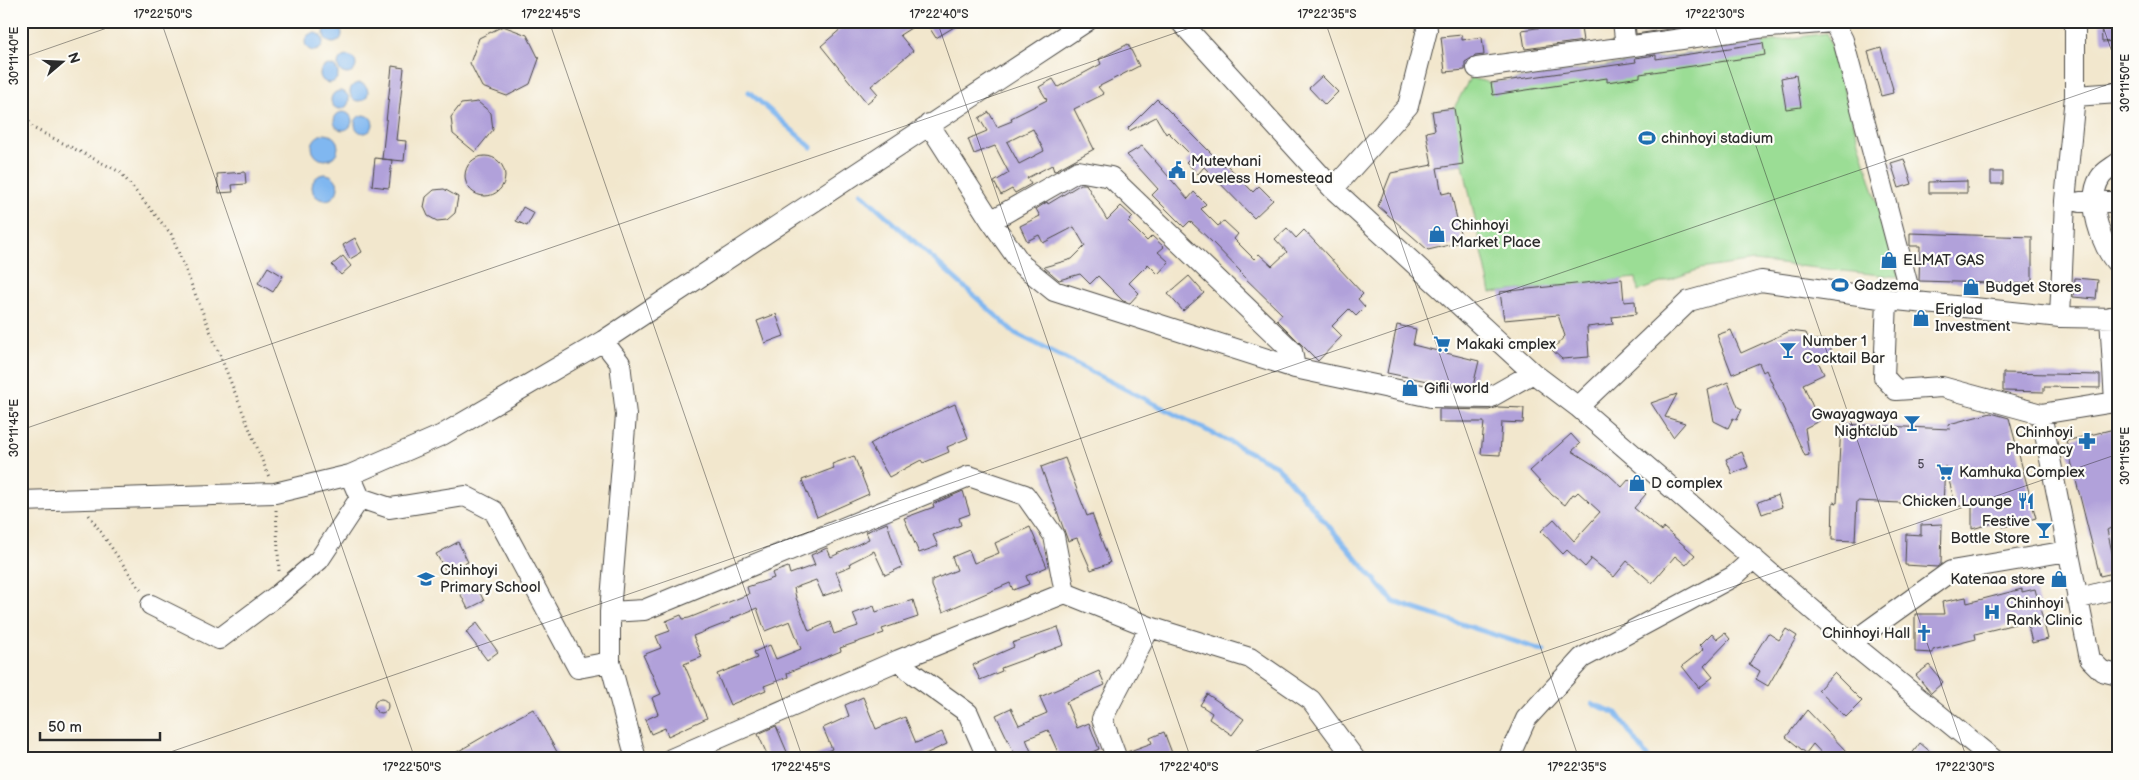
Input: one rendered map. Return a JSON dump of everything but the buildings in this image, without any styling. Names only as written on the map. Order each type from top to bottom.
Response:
[{"type":"street","points":[[21,501],[275,492],[350,475],[442,435],[603,341],[1087,21]]},
{"type":"street","points":[[1180,21],[1333,189],[1533,373],[1578,407],[1851,643],[1993,759]]},
{"type":"street","points":[[1333,189],[1408,106],[1427,30],[1426,21]]},
{"type":"street","points":[[1623,21],[1626,47]]},
{"type":"street","points":[[2060,317],[2065,201],[2075,96],[2075,21]]},
{"type":"street","points":[[1478,68],[1626,47],[1757,25],[1833,22],[1843,40],[1912,301]]},
{"type":"street","points":[[2075,96],[2118,94]]},
{"type":"street","points":[[929,124],[991,221],[1022,265],[1054,291],[1295,368],[1432,397],[1489,398],[1533,373]]},
{"type":"street","points":[[2093,202],[2118,163]]},
{"type":"street","points":[[991,221],[1078,171],[1112,177],[1292,351],[1295,368]]},
{"type":"street","points":[[2065,201],[2118,202]]},
{"type":"street","points":[[2093,202],[2109,229],[2115,259]]},
{"type":"street","points":[[1578,407],[1690,301],[1761,281],[1887,300],[2060,317],[2114,318],[2115,402],[2041,414],[1942,388],[1896,390],[1884,377],[1887,300]]},
{"type":"street","points":[[603,341],[620,363],[626,415],[610,612],[610,662],[636,759]]},
{"type":"street","points":[[2041,414],[2090,659],[2102,671],[2118,675]]},
{"type":"street","points":[[350,475],[360,498],[390,508],[465,496],[494,511],[578,668],[610,662]]},
{"type":"street","points":[[610,612],[644,610],[968,476],[1026,495],[1054,536],[1065,593]]},
{"type":"street","points":[[151,605],[219,639],[279,594],[319,560],[360,498]]},
{"type":"street","points":[[1851,643],[1951,571],[2068,551]]},
{"type":"street","points":[[1508,759],[1526,718],[1582,658],[1734,576],[1754,558]]},
{"type":"street","points":[[2077,598],[2118,588]]},
{"type":"street","points":[[671,759],[899,660],[1065,593],[1150,627],[1250,658],[1311,700],[1355,759]]},
{"type":"street","points":[[1117,759],[1102,720],[1150,627]]},
{"type":"street","points":[[899,660],[911,672],[968,713],[988,759]]},
{"type":"path","points":[[21,109],[33,128],[120,172],[171,234],[275,492],[279,594]]},
{"type":"path","points":[[79,500],[151,605]]},
{"type":"path","points":[[1472,759],[1478,756],[1488,759]]},
{"type":"green space","name":"chinhoyi stadium","points":[[1827,33],[1899,277],[1753,261],[1700,269],[1638,291],[1636,278],[1491,293],[1463,164],[1441,167],[1432,111],[1454,108],[1470,78],[1492,83]]},
{"type":"water","points":[[333,25],[339,28],[342,34],[339,40],[333,43],[327,40],[324,34],[327,28]]},
{"type":"water","points":[[314,33],[320,36],[323,42],[320,48],[314,51],[308,48],[305,42],[308,36]]},
{"type":"water","points":[[347,56],[353,59],[356,65],[353,71],[347,74],[341,71],[338,65],[341,59]]},
{"type":"water","points":[[329,65],[335,68],[338,74],[335,80],[329,83],[323,80],[320,74],[323,68]]},
{"type":"water","points":[[359,83],[365,86],[368,92],[365,98],[359,101],[353,98],[350,92],[353,86]]},
{"type":"water","points":[[340,91],[346,94],[349,100],[346,106],[340,109],[334,106],[331,100],[334,94]]},
{"type":"water","points":[[343,112],[349,115],[352,121],[349,127],[343,130],[337,127],[334,121],[337,115]]},
{"type":"water","points":[[364,115],[370,118],[373,124],[370,130],[364,133],[358,130],[355,124],[358,118]]},
{"type":"water","points":[[325,134],[334,138],[338,147],[334,156],[325,160],[316,156],[312,147],[316,138]]},
{"type":"water","points":[[325,174],[334,178],[338,187],[334,196],[325,200],[316,196],[312,187],[316,178]]},
{"type":"waterway","points":[[749,92],[811,147]]},
{"type":"waterway","points":[[861,193],[1015,333],[1277,466],[1394,602],[1544,651]]},
{"type":"waterway","points":[[1593,704],[1616,713],[1649,759]]},
{"type":"place","name":"chinhoyi stadium","points":[[1647,138]]},
{"type":"place","name":"Mutevhani Loveless Homestead","points":[[1177,170]]},
{"type":"place","name":"Chinhoyi Market Place","points":[[1437,234]]},
{"type":"place","name":"ELMAT GAS","points":[[1889,260]]},
{"type":"place","name":"Gadzema","points":[[1840,285]]},
{"type":"place","name":"Budget Stores","points":[[1971,287]]},
{"type":"place","name":"Eriglad Investment","points":[[1921,318]]},
{"type":"place","name":"Makaki cmplex","points":[[1442,344]]},
{"type":"place","name":"Number 1 Cocktail Bar","points":[[1788,350]]},
{"type":"place","name":"Gifli world","points":[[1410,388]]},
{"type":"place","name":"Gwayagwaya Nightclub","points":[[1912,423]]},
{"type":"place","name":"Chinhoyi Pharmacy","points":[[2087,441]]},
{"type":"place","name":"Kamhuka Complex","points":[[1945,472]]},
{"type":"place","name":"D complex","points":[[1637,483]]},
{"type":"place","name":"Chicken Lounge","points":[[2026,501]]},
{"type":"place","name":"Festive Bottle Store","points":[[2044,530]]},
{"type":"place","name":"Chinhoyi Primary School","points":[[426,579]]},
{"type":"place","name":"Katenaa store","points":[[2059,579]]},
{"type":"place","name":"Chinhoyi Rank Clinic","points":[[1992,612]]},
{"type":"place","name":"Chinhoyi Hall","points":[[1924,633]]}]
